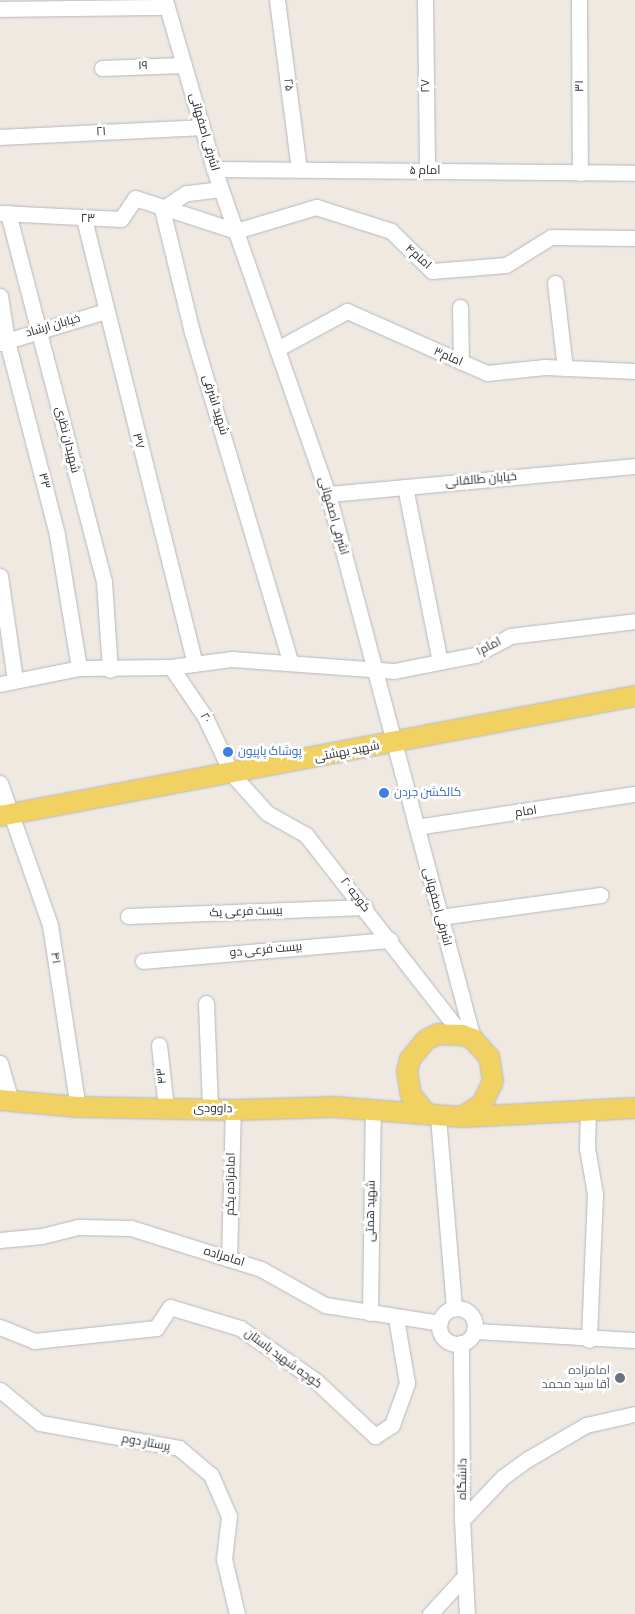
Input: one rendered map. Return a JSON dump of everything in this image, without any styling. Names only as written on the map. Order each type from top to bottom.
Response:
[{"type":"main road","name":"شهید بهشتی","points":[[6,814],[232,774],[635,696]]},
{"type":"main road","points":[[462,1118],[482,1104],[493,1081],[489,1057],[467,1037],[438,1034],[426,1040],[410,1059],[407,1071],[411,1094],[432,1115],[462,1118],[588,1108],[635,1108]]},
{"type":"main road","name":"داوودی","points":[[5,1101],[78,1107],[233,1110],[373,1109],[432,1115]]},
{"type":"street","name":"۲۵","points":[[277,0],[299,170]]},
{"type":"street","name":"۲۷","points":[[425,0],[427,171]]},
{"type":"street","name":"۳۱","points":[[579,0],[580,172]]},
{"type":"street","points":[[0,9],[166,3]]},
{"type":"street","name":"اشرفی اصفهانی","points":[[166,3],[214,169],[328,494],[440,917],[467,1037]]},
{"type":"street","name":"۱۹","points":[[102,68],[184,65]]},
{"type":"street","name":"۲۱","points":[[0,137],[202,127]]},
{"type":"street","name":"امام ۵","points":[[214,169],[635,173]]},
{"type":"street","points":[[162,209],[186,193],[221,189]]},
{"type":"street","name":"۲۳","points":[[4,213],[84,219],[121,219],[135,198],[162,209]]},
{"type":"street","name":"امام۴","points":[[236,231],[316,206],[390,231],[432,271],[506,265],[551,237],[635,238]]},
{"type":"street","points":[[162,209],[236,231]]},
{"type":"street","name":"شهید اشرفی","points":[[162,209],[192,332],[290,661]]},
{"type":"street","name":"شهیدان نظری","points":[[4,213],[39,328],[104,582],[110,670]]},
{"type":"street","name":"۳۷","points":[[84,219],[195,663]]},
{"type":"street","points":[[555,283],[565,368]]},
{"type":"street","name":"۳۳","points":[[0,296],[4,342],[58,535],[79,668]]},
{"type":"street","points":[[460,307],[461,362]]},
{"type":"street","name":"خیابان ارشاد","points":[[4,342],[39,328],[106,311]]},
{"type":"street","name":"امام۳","points":[[277,349],[346,311],[487,373],[565,368],[635,371]]},
{"type":"street","name":"خیابان طالقانی","points":[[328,494],[635,466]]},
{"type":"street","points":[[405,487],[440,662]]},
{"type":"street","points":[[1,583],[15,680]]},
{"type":"street","name":"امام۱","points":[[0,684],[79,668],[110,670],[171,667],[232,659],[373,666],[394,670],[476,655],[510,636],[635,621]]},
{"type":"street","name":"۲۰","points":[[171,667],[205,716],[232,774]]},
{"type":"street","name":"کوچه ۲۰","points":[[232,774],[267,813],[306,835],[467,1037]]},
{"type":"street","name":"۴۱","points":[[0,783],[6,814],[50,925],[78,1107]]},
{"type":"street","name":"امام","points":[[416,827],[635,794]]},
{"type":"street","points":[[440,917],[600,895]]},
{"type":"street","name":"بیست فرعی یک","points":[[128,916],[365,907]]},
{"type":"street","name":"بیست فرعی دو","points":[[143,961],[390,940]]},
{"type":"street","points":[[206,1003],[210,1109]]},
{"type":"street","name":"۴۳","points":[[159,1045],[166,1108]]},
{"type":"street","points":[[0,1063],[5,1101]]},
{"type":"street","points":[[588,1108],[587,1148],[595,1194],[589,1340]]},
{"type":"street","name":"شهید همتی","points":[[370,1313],[373,1109]]},
{"type":"street","name":"امامزاده یکم","points":[[230,1259],[233,1110]]},
{"type":"street","points":[[432,1115],[454,1308]]},
{"type":"street","name":"امامزاده","points":[[0,1240],[78,1227],[132,1228],[230,1259],[282,1278],[325,1305],[396,1318],[440,1323]]},
{"type":"street","name":"کوچه شهید باستان","points":[[0,1327],[34,1340],[156,1328],[170,1307],[240,1328],[316,1382],[375,1436],[392,1425],[407,1383],[396,1318]]},
{"type":"street","points":[[454,1308],[473,1317],[474,1330],[461,1343],[445,1339],[440,1323],[447,1311],[454,1308]]},
{"type":"street","points":[[474,1330],[589,1340],[635,1340]]},
{"type":"street","name":"دانشگاه","points":[[461,1343],[462,1520],[467,1614]]},
{"type":"street","name":"پرستار دوم","points":[[0,1390],[40,1423],[179,1448],[211,1475],[228,1516],[224,1560],[237,1614]]},
{"type":"street","points":[[462,1520],[503,1477],[542,1449],[586,1425],[635,1414]]},
{"type":"street","points":[[430,1614],[464,1576]]},
{"type":"street","points":[[458,1614],[464,1576]]},
{"type":"place","name":"پوشاک پاپیون","points":[[228,752]]},
{"type":"place","name":"کالکشن جردن","points":[[384,793]]},
{"type":"place","name":"امامزاده آقا سید محمد","points":[[620,1378]]}]
